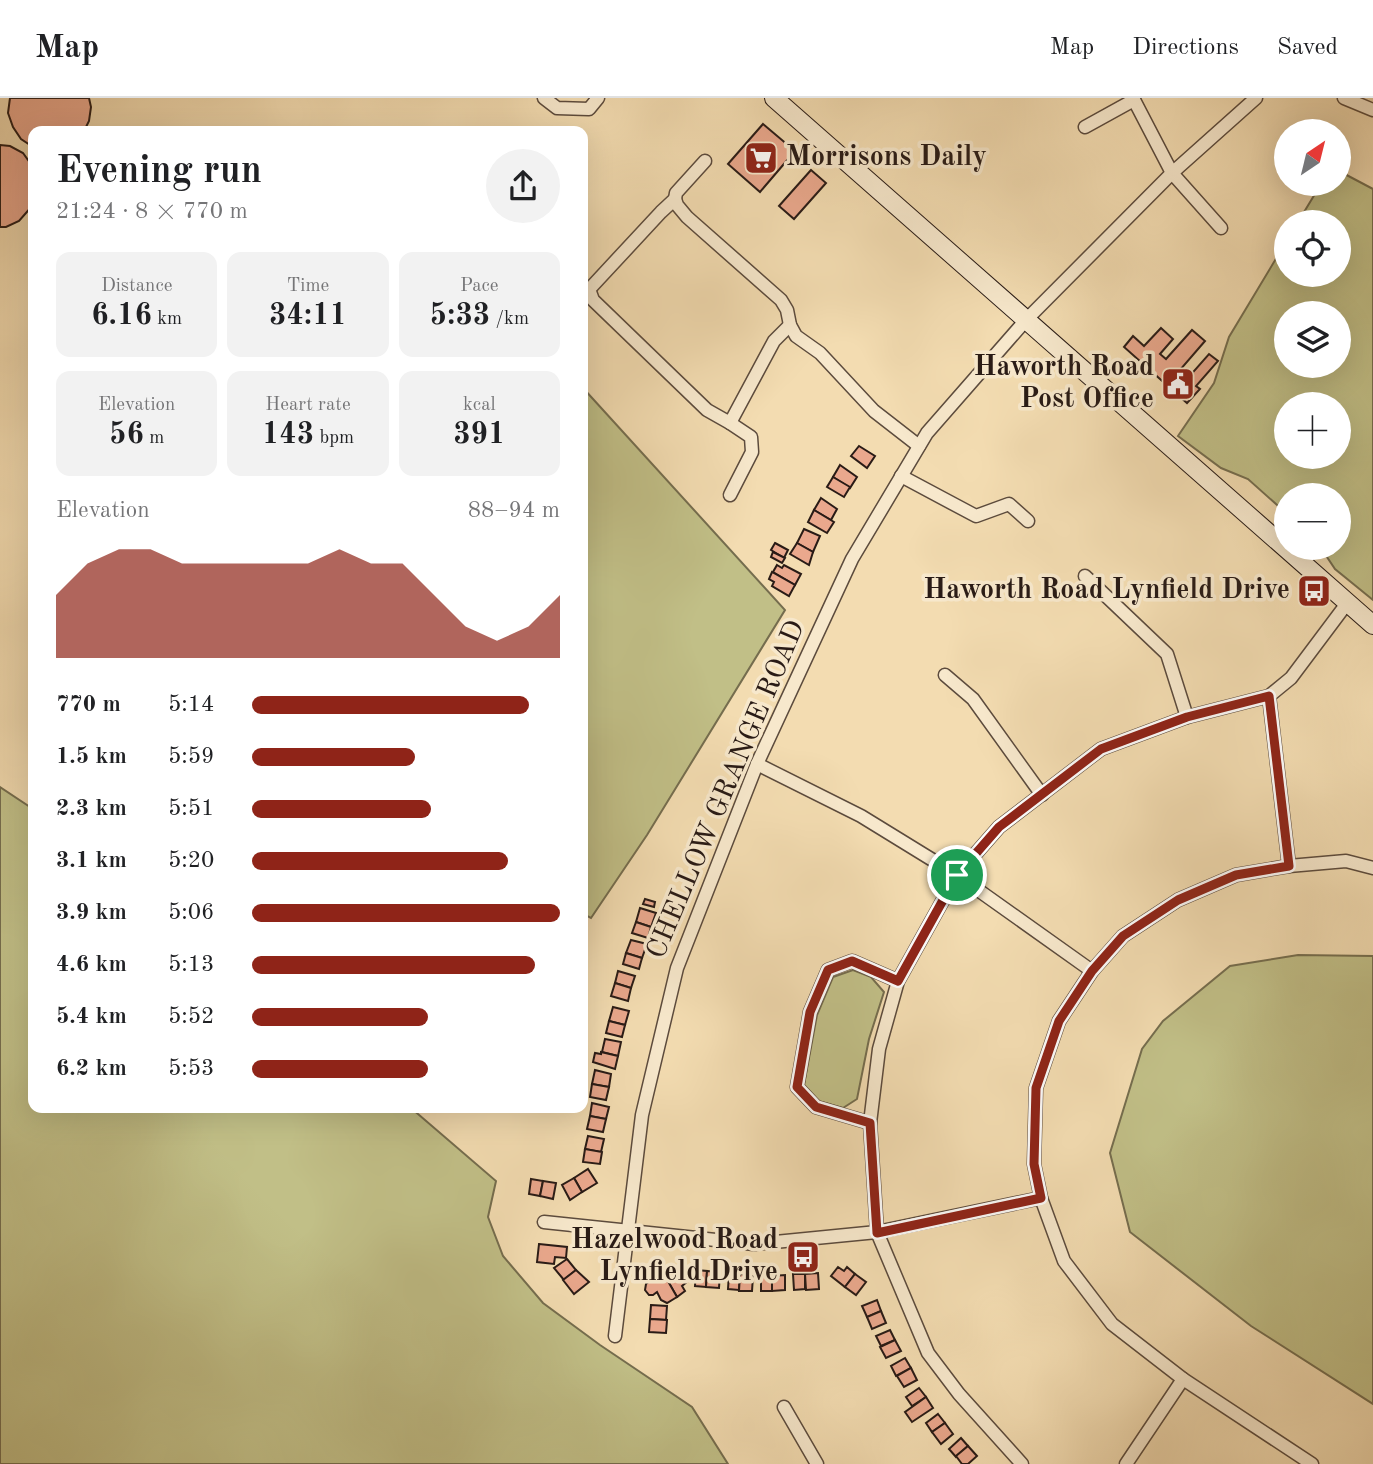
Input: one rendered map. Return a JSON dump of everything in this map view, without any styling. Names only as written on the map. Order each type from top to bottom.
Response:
[{"type":"main road","points":[[774,98],[1373,625]]},
{"type":"street","points":[[544,98],[557,108],[589,109],[598,98]]},
{"type":"street","name":"CHELLOW GRANGE ROAD","points":[[615,1336],[642,1115],[677,968],[757,764],[852,559],[927,433],[1025,321],[1171,173],[1256,98]]},
{"type":"street","points":[[1344,98],[1373,110]]},
{"type":"street","points":[[1084,127],[1133,99],[1171,173],[1221,228]]},
{"type":"street","points":[[705,161],[676,193],[677,205],[781,300],[796,336],[820,354],[861,399],[919,446]]},
{"type":"street","points":[[588,291],[676,199]]},
{"type":"street","points":[[588,295],[707,410],[751,437],[752,452],[730,495]]},
{"type":"street","points":[[730,423],[774,341],[790,325]]},
{"type":"street","points":[[901,476],[976,516],[1009,504],[1028,520]]},
{"type":"street","points":[[1085,576],[1167,654],[1187,717]]},
{"type":"street","points":[[1022,1464],[959,1394],[928,1353],[877,1233],[870,1123],[879,1049],[898,981],[957,875],[999,827],[1101,749],[1187,717],[1269,696],[1291,678],[1348,602]]},
{"type":"street","points":[[945,675],[973,699],[1042,795]]},
{"type":"street","points":[[1269,696],[1289,866]]},
{"type":"street","points":[[757,764],[861,816],[957,875],[1092,971]]},
{"type":"street","points":[[1312,1464],[1182,1379],[1112,1324],[1064,1261],[1041,1198],[1034,1164],[1036,1088],[1059,1021],[1092,971],[1123,936],[1178,900],[1236,875],[1289,866],[1346,861],[1373,868]]},
{"type":"street","points":[[870,1123],[816,1107],[797,1087],[810,1012],[828,970],[852,961],[898,981]]},
{"type":"street","points":[[544,1222],[754,1244],[877,1233],[1041,1198]]},
{"type":"street","points":[[1126,1464],[1182,1379]]},
{"type":"street","points":[[784,1407],[817,1464]]},
{"type":"shaded area","points":[[1351,177],[1373,189],[1373,600],[1335,569],[1329,560],[1351,560],[1351,483],[1274,483],[1274,502],[1248,479],[1221,468],[1178,436],[1214,383],[1229,337],[1274,262],[1274,287],[1351,287],[1351,210],[1305,210],[1314,196],[1351,196]]},
{"type":"shaded area","points":[[588,393],[785,610],[647,835],[591,918],[588,916]]},
{"type":"shaded area","points":[[0,787],[28,806],[28,1113],[417,1113],[496,1181],[488,1217],[503,1256],[543,1303],[692,1407],[728,1464],[0,1464]]},
{"type":"shaded area","points":[[1298,955],[1373,956],[1373,1404],[1251,1326],[1130,1232],[1110,1153],[1142,1049],[1163,1021],[1230,966]]},
{"type":"shaded area","points":[[853,970],[871,977],[884,992],[869,1039],[857,1099],[843,1108],[818,1101],[804,1085],[817,1015],[833,977]]},
{"type":"building","points":[[10,98],[89,98],[89,121],[86,126],[28,126],[28,144],[13,127],[8,113]]},
{"type":"building","name":"Morrisons Daily","points":[[763,124],[795,151],[760,192],[728,164]]},
{"type":"building","points":[[0,145],[10,146],[23,153],[28,160],[28,211],[19,221],[0,227]]},
{"type":"building","points":[[811,170],[826,183],[794,219],[779,206]]},
{"type":"building","points":[[1161,328],[1173,339],[1160,354],[1166,359],[1192,330],[1205,341],[1179,371],[1188,378],[1209,354],[1218,361],[1196,386],[1200,389],[1187,403],[1124,347],[1133,336],[1144,346]]},
{"type":"building","points":[[859,446],[875,456],[867,468],[851,456]]},
{"type":"building","points":[[840,465],[857,477],[850,488],[833,477]]},
{"type":"building","points":[[833,477],[850,487],[844,497],[827,487]]},
{"type":"building","points":[[821,498],[837,509],[831,520],[814,510]]},
{"type":"building","points":[[814,510],[834,522],[827,533],[808,522]]},
{"type":"building","points":[[804,529],[820,536],[813,552],[797,543]]},
{"type":"building","points":[[775,543],[788,550],[784,558],[771,550]]},
{"type":"building","points":[[797,543],[813,552],[809,565],[790,554]]},
{"type":"building","points":[[773,552],[785,558],[782,563],[771,557]]},
{"type":"building","points":[[777,565],[782,568],[784,565],[801,574],[795,585],[773,572]]},
{"type":"building","points":[[772,572],[795,585],[789,596],[772,586],[774,582],[769,579]]},
{"type":"building","points":[[645,899],[655,902],[654,907],[643,904]]},
{"type":"building","points":[[640,908],[656,913],[651,927],[636,922]]},
{"type":"building","points":[[636,922],[651,927],[648,938],[632,933]]},
{"type":"building","points":[[631,940],[647,944],[642,958],[626,953]]},
{"type":"building","points":[[626,953],[642,958],[639,969],[623,964]]},
{"type":"building","points":[[618,971],[635,976],[631,988],[615,983]]},
{"type":"building","points":[[615,983],[631,988],[628,1001],[611,996]]},
{"type":"building","points":[[613,1007],[629,1011],[625,1025],[609,1021]]},
{"type":"building","points":[[609,1021],[625,1025],[622,1037],[606,1033]]},
{"type":"building","points":[[605,1039],[621,1042],[618,1056],[602,1052]]},
{"type":"building","points":[[595,1053],[618,1056],[615,1069],[593,1062]]},
{"type":"building","points":[[595,1070],[611,1074],[609,1087],[592,1084]]},
{"type":"building","points":[[592,1084],[609,1087],[606,1100],[590,1097]]},
{"type":"building","points":[[592,1103],[609,1107],[606,1119],[590,1116]]},
{"type":"building","points":[[590,1116],[606,1119],[603,1132],[587,1129]]},
{"type":"building","points":[[588,1136],[604,1139],[601,1152],[585,1149]]},
{"type":"building","points":[[585,1149],[602,1152],[600,1164],[583,1162]]},
{"type":"building","points":[[588,1169],[597,1183],[582,1192],[574,1178]]},
{"type":"building","points":[[574,1178],[582,1192],[570,1200],[562,1185]]},
{"type":"building","points":[[531,1179],[543,1181],[540,1196],[529,1194]]},
{"type":"building","points":[[543,1181],[556,1183],[553,1199],[540,1196]]},
{"type":"building","points":[[539,1244],[567,1247],[566,1258],[555,1257],[554,1264],[537,1262]]},
{"type":"building","points":[[567,1259],[576,1270],[564,1280],[554,1268]]},
{"type":"building","points":[[679,1267],[688,1281],[682,1286],[685,1291],[677,1297],[665,1276]]},
{"type":"building","points":[[838,1267],[844,1271],[847,1267],[855,1274],[845,1287],[831,1276]]},
{"type":"building","points":[[576,1270],[589,1282],[574,1294],[563,1280]]},
{"type":"building","points":[[696,1270],[707,1271],[706,1287],[695,1286]]},
{"type":"building","points":[[707,1271],[720,1272],[719,1288],[706,1287]]},
{"type":"building","points":[[818,1273],[819,1289],[806,1290],[805,1274]]},
{"type":"building","points":[[657,1274],[660,1280],[665,1276],[677,1297],[667,1303],[661,1300],[657,1292],[649,1295],[645,1290],[650,1281],[648,1280]]},
{"type":"building","points":[[729,1274],[740,1274],[739,1290],[728,1289]]},
{"type":"building","points":[[740,1274],[753,1276],[752,1291],[739,1291]]},
{"type":"building","points":[[793,1274],[805,1274],[805,1289],[794,1290]]},
{"type":"building","points":[[855,1274],[866,1282],[856,1295],[845,1287]]},
{"type":"building","points":[[785,1275],[785,1290],[772,1291],[772,1276]]},
{"type":"building","points":[[761,1276],[772,1276],[772,1291],[761,1291]]},
{"type":"building","points":[[877,1300],[881,1311],[867,1317],[862,1306]]},
{"type":"building","points":[[651,1305],[667,1306],[666,1320],[650,1319]]},
{"type":"building","points":[[881,1311],[886,1323],[872,1329],[867,1317]]},
{"type":"building","points":[[650,1319],[667,1320],[666,1333],[649,1332]]},
{"type":"building","points":[[890,1330],[895,1340],[881,1346],[876,1336]]},
{"type":"building","points":[[895,1340],[901,1351],[886,1358],[880,1347]]},
{"type":"building","points":[[905,1358],[911,1368],[896,1376],[891,1366]]},
{"type":"building","points":[[911,1368],[917,1380],[904,1387],[897,1376]]},
{"type":"building","points":[[919,1388],[926,1397],[912,1406],[906,1397]]},
{"type":"building","points":[[926,1397],[933,1408],[912,1422],[905,1412]]},
{"type":"building","points":[[938,1414],[945,1423],[932,1432],[926,1423]]},
{"type":"building","points":[[945,1423],[953,1434],[941,1444],[932,1432]]},
{"type":"building","points":[[961,1438],[968,1446],[956,1457],[949,1449]]},
{"type":"building","points":[[968,1446],[977,1456],[968,1464],[962,1464],[956,1456]]},
{"type":"place","name":"Morrisons Daily","points":[[761,158]]},
{"type":"place","name":"Haworth Road Post Office","points":[[1178,384]]},
{"type":"place","name":"Haworth Road Lynfield Drive","points":[[1314,591]]},
{"type":"place","name":"Hazelwood Road Lynfield Drive","points":[[803,1257]]},
{"type":"route","points":[[1269,696],[1289,866],[1236,875],[1178,900],[1123,936],[1092,971],[1059,1021],[1036,1088],[1034,1164],[1041,1198],[877,1233],[870,1123],[816,1107],[797,1087],[810,1012],[828,970],[852,961],[898,981],[957,875],[999,827],[1101,749],[1187,717],[1269,696]]}]
